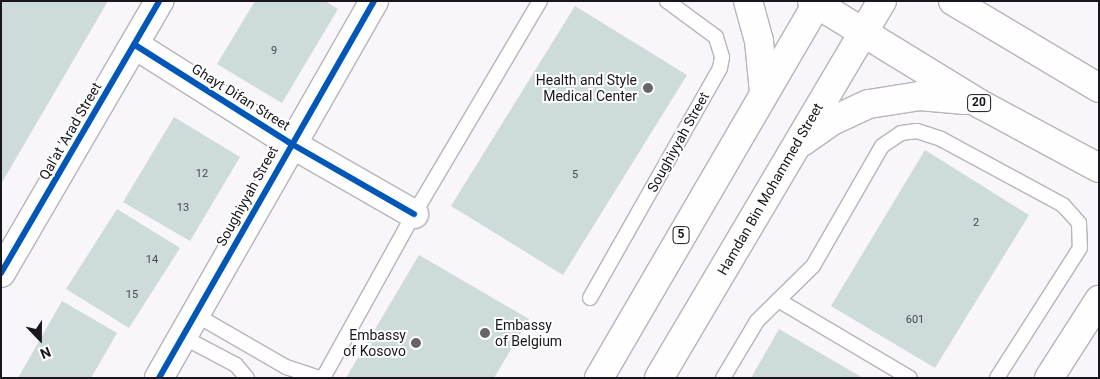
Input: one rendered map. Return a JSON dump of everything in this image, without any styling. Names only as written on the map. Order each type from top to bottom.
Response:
[{"type":"main road","name":"Qal'at 'Arad Street","points":[[1,273],[135,44],[158,1]]},
{"type":"main road","name":"Soughiyyah Street","points":[[158,378],[189,326],[290,143],[374,1]]},
{"type":"main road","points":[[748,1],[759,41],[764,93]]},
{"type":"main road","name":"Hamdan Bin Mohammed Street","points":[[660,378],[788,155],[882,1]]},
{"type":"main road","points":[[952,1],[999,27],[1099,88]]},
{"type":"main road","points":[[984,1],[999,27]]},
{"type":"main road","name":"5","points":[[599,378],[816,2]]},
{"type":"main road","name":"20","points":[[816,2],[861,34],[982,105],[1099,168]]},
{"type":"main road","name":"Ghayt Difan Street","points":[[135,44],[290,143],[414,214]]},
{"type":"main road","points":[[788,155],[817,130],[869,104],[936,96],[982,105]]},
{"type":"main road","points":[[1049,378],[1098,308]]},
{"type":"lane","points":[[323,378],[414,214],[540,1]]},
{"type":"lane","name":"Soughiyyah Street","points":[[590,298],[720,68],[722,57],[716,37],[667,1]]},
{"type":"lane","points":[[723,378],[757,321],[813,266],[882,146],[904,132],[930,133],[1063,205],[1080,223],[1082,235],[1077,253],[997,378]]},
{"type":"lane","points":[[778,300],[910,378]]},
{"type":"lane","points":[[189,326],[236,365],[247,378]]},
{"type":"lane","points":[[189,326],[286,367],[319,378]]},
{"type":"building","points":[[1,1],[108,1],[1,184]]},
{"type":"building","points":[[255,1],[325,1],[338,9],[282,103],[217,64]]},
{"type":"building","points":[[575,6],[687,75],[563,275],[451,206]]},
{"type":"building","points":[[174,117],[240,157],[190,241],[123,202]]},
{"type":"building","points":[[925,150],[1029,215],[935,368],[831,306]]},
{"type":"building","points":[[117,209],[180,248],[129,328],[66,289]]},
{"type":"building","points":[[419,255],[529,319],[494,378],[346,378]]},
{"type":"building","points":[[62,301],[117,333],[91,378],[18,378]]},
{"type":"building","points":[[779,329],[863,378],[751,378]]},
{"type":"cycle path","points":[[1,273],[159,1]]},
{"type":"cycle path","points":[[159,378],[374,1]]},
{"type":"cycle path","points":[[135,45],[290,143],[414,214]]},
{"type":"place","name":"Health and Style Medical Center","points":[[648,88]]},
{"type":"place","name":"Embassy of Belgium","points":[[485,333]]},
{"type":"place","name":"Embassy of Kosovo","points":[[416,343]]}]
